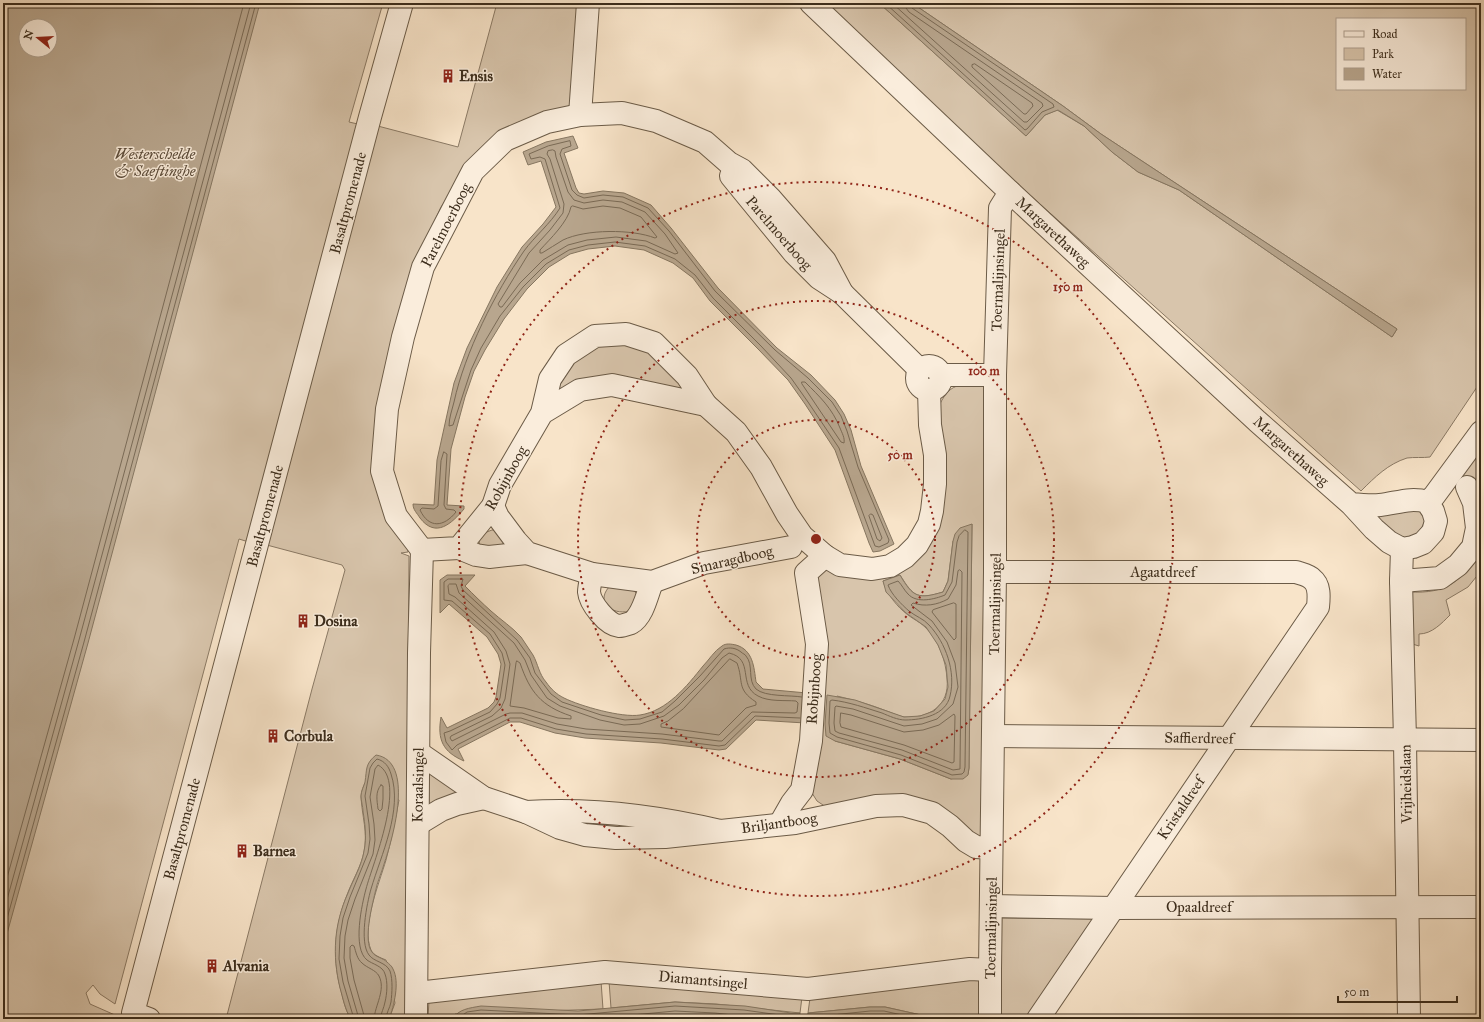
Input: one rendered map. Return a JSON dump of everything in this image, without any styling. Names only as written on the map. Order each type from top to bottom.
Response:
[{"type":"street","name":"Basaltpromenade","points":[[149,1019],[133,1013],[370,117],[402,3]]},
{"type":"street","points":[[580,115],[588,3]]},
{"type":"street","name":"Margarethaweg","points":[[811,3],[1010,192],[1251,415],[1352,504],[1374,529],[1389,542],[1402,549]]},
{"type":"street","name":"Parelmoerboog","points":[[422,550],[396,516],[382,471],[387,409],[403,337],[423,267],[473,171],[505,140],[547,122],[580,115],[622,113],[656,121],[705,142],[729,163],[731,177],[794,253],[819,278],[842,293],[930,378]]},
{"type":"street","name":"Toermalijnsingel","points":[[990,1019],[995,572],[995,375],[1000,208],[1010,192]]},
{"type":"street","name":"Robijnboog","points":[[459,548],[493,506],[500,485],[542,413],[550,379],[566,355],[594,336],[626,334],[654,343],[687,376],[706,405],[736,432],[761,467],[787,514],[800,559],[806,573],[817,644],[811,741],[802,790],[792,803],[780,824]]},
{"type":"street","points":[[796,541],[840,565],[872,569],[890,566],[905,557],[917,545],[929,524],[932,511],[935,484],[935,455],[930,425],[930,378],[995,375]]},
{"type":"street","name":"Robijnboog","points":[[542,413],[580,390],[612,385],[706,405]]},
{"type":"street","points":[[1427,502],[1451,473],[1481,432]]},
{"type":"street","points":[[1401,581],[1440,578],[1458,566],[1473,546],[1477,528],[1474,503],[1467,487]]},
{"type":"street","points":[[1352,504],[1380,505],[1404,500],[1419,500],[1427,502],[1433,511],[1436,521],[1433,532],[1423,543],[1402,549]]},
{"type":"street","points":[[493,506],[498,517],[527,553]]},
{"type":"street","name":"Smaragdboog","points":[[459,548],[476,555],[489,557],[527,553],[592,574],[652,582],[704,563],[796,541]]},
{"type":"street","points":[[422,550],[459,548]]},
{"type":"street","name":"Vrijheidslaan","points":[[1402,549],[1401,581],[1409,1019]]},
{"type":"street","name":"Koraalsingel","points":[[416,1019],[419,653],[422,550]]},
{"type":"street","points":[[806,573],[825,556]]},
{"type":"street","name":"Agaatdreef","points":[[995,572],[1296,572],[1311,578],[1316,584],[1320,595]]},
{"type":"street","points":[[592,574],[589,592],[594,606],[610,622],[619,626],[631,623],[638,616],[652,582]]},
{"type":"street","name":"Kristaldreef","points":[[1038,1019],[1318,607],[1320,595]]},
{"type":"street","name":"Saffierdreef","points":[[993,736],[1481,740]]},
{"type":"street","name":"Briljantboog","points":[[419,753],[484,798],[526,812],[560,828],[585,835],[616,838],[665,837],[794,823],[876,806],[904,805],[932,813],[950,826],[966,841],[976,847],[991,848]]},
{"type":"street","name":"Briljantboog","points":[[802,790],[815,805],[837,814]]},
{"type":"street","points":[[418,824],[441,810],[457,804],[484,798]]},
{"type":"street","name":"Briljantboog","points":[[526,812],[557,810],[617,814],[681,822],[720,831]]},
{"type":"street","points":[[616,838],[617,814]]},
{"type":"street","name":"Opaaldreef","points":[[991,906],[1114,908],[1481,907]]},
{"type":"street","name":"Diamantsingel","points":[[417,993],[605,972],[808,989],[970,969],[990,970]]},
{"type":"green space","name":"Westerschelde & Saeftinghe","points":[[3,3],[383,3],[349,122],[362,125],[252,543],[239,539],[115,1004],[100,994],[93,985],[86,993],[90,1004],[124,1019],[3,1019]]},
{"type":"green space","points":[[497,3],[581,3],[572,107],[461,178],[441,207],[423,247],[377,435],[408,549],[408,552],[401,553],[409,556],[406,1019],[389,1019],[395,1003],[386,960],[372,952],[368,941],[368,930],[372,905],[388,853],[399,800],[365,783],[361,797],[365,831],[364,852],[343,906],[337,929],[336,940],[336,963],[340,987],[344,1004],[351,1019],[226,1019],[312,689],[345,570],[342,565],[263,544],[374,125],[458,147]]},
{"type":"green space","points":[[820,3],[879,3],[1026,136],[1045,115],[1057,110],[1084,126],[1112,152],[1138,172],[1179,190],[1392,337],[1397,329],[1101,134],[1063,106],[912,3],[1481,3],[1481,381],[1430,457],[1407,458],[1400,461],[1382,472],[1361,491],[1022,188]]},
{"type":"green space","points":[[640,345],[687,389],[558,396],[555,387],[569,363],[592,346]]},
{"type":"green space","points":[[987,383],[982,836],[978,839],[952,822],[826,807],[817,801],[812,793],[811,583],[825,570],[832,571],[919,557],[937,410],[946,394],[956,386]],"holes":[[[972,524],[968,774],[951,779],[900,759],[835,741],[837,696],[867,704],[904,717],[922,716],[929,713],[941,703],[945,696],[947,679],[945,665],[938,644],[925,627],[904,612],[896,604],[887,591],[883,581],[900,575],[909,588],[917,595],[927,596],[943,592],[948,581],[953,541]]]},
{"type":"green space","points":[[1481,441],[1481,506],[1470,485],[1458,473]]},
{"type":"green space","points":[[1412,505],[1426,515],[1420,530],[1409,541],[1377,526],[1381,509]]},
{"type":"green space","points":[[495,530],[505,541],[501,546],[480,547],[479,541],[484,533]]},
{"type":"green space","points":[[1481,549],[1481,571],[1468,587],[1446,600],[1450,615],[1440,625],[1432,630],[1424,634],[1419,634],[1419,646],[1409,643],[1409,592],[1434,591],[1444,588],[1468,570]]},
{"type":"green space","points":[[609,587],[626,588],[636,593],[637,599],[632,610],[620,612],[609,608],[605,604],[605,593]]},
{"type":"green space","points":[[429,767],[468,790],[429,813]]},
{"type":"green space","points":[[996,918],[1099,919],[1030,1019],[998,1019]]},
{"type":"green space","points":[[985,975],[985,1019],[939,1019],[885,1007],[808,1013],[810,998],[821,999]]},
{"type":"green space","points":[[601,981],[603,1009],[455,1014],[453,1019],[428,1019],[429,1000]]},
{"type":"green space","points":[[609,981],[802,997],[800,1013],[716,1004],[675,1002],[611,1008]]},
{"type":"water","points":[[3,3],[260,3],[88,643],[3,948]]},
{"type":"water","points":[[879,3],[912,3],[1063,106],[1101,134],[1397,329],[1392,337],[1179,190],[1138,172],[1112,152],[1084,126],[1058,110],[1045,115],[1026,136]]},
{"type":"water","points":[[573,136],[578,148],[564,153],[579,193],[584,194],[603,191],[624,193],[651,205],[718,288],[777,348],[811,375],[835,400],[844,414],[851,430],[861,466],[894,544],[880,551],[873,552],[835,450],[805,404],[788,380],[710,301],[693,278],[673,263],[644,250],[615,246],[588,249],[570,254],[549,267],[527,289],[504,319],[474,371],[465,397],[451,449],[447,505],[464,506],[464,509],[444,527],[432,527],[420,518],[414,510],[413,504],[434,505],[437,460],[454,383],[467,348],[497,287],[522,247],[556,207],[541,161],[528,165],[523,152],[546,142]]},
{"type":"water","points":[[972,524],[968,775],[963,779],[951,779],[900,759],[835,741],[826,736],[825,724],[827,695],[855,700],[904,717],[920,716],[934,711],[945,699],[948,687],[946,665],[938,645],[926,627],[906,613],[886,592],[883,581],[900,575],[909,588],[917,595],[928,596],[943,592],[948,581],[955,534],[960,528]]},
{"type":"water","points":[[447,575],[475,575],[465,586],[521,637],[533,655],[542,676],[548,685],[559,695],[571,701],[601,711],[623,715],[640,715],[650,713],[668,703],[676,696],[690,682],[716,650],[724,645],[730,644],[742,647],[749,655],[752,660],[756,682],[763,689],[807,693],[805,723],[756,720],[726,749],[719,750],[661,743],[585,738],[555,733],[520,722],[510,722],[458,749],[464,761],[451,754],[443,744],[440,732],[441,717],[447,728],[488,708],[494,702],[496,697],[501,664],[498,654],[487,637],[449,604],[440,613],[440,580]]},
{"type":"water","points":[[376,755],[388,760],[395,771],[398,785],[398,801],[392,835],[372,906],[368,940],[369,947],[373,954],[393,968],[396,980],[396,994],[389,1019],[351,1019],[344,1004],[337,976],[335,952],[337,928],[343,905],[363,856],[366,836],[361,794],[368,764]]},
{"type":"water","points":[[675,1002],[745,1006],[800,1013],[799,1019],[453,1019],[461,1011],[481,1006],[578,1011]]},
{"type":"water","points":[[885,1007],[939,1019],[807,1019],[808,1013]]},
{"type":"place","name":"Ensis","points":[[448,76]]},
{"type":"place","name":"Dosina","points":[[303,621]]},
{"type":"place","name":"Corbula","points":[[273,736]]},
{"type":"place","name":"Barnea","points":[[242,851]]},
{"type":"place","name":"Alvania","points":[[212,966]]}]
